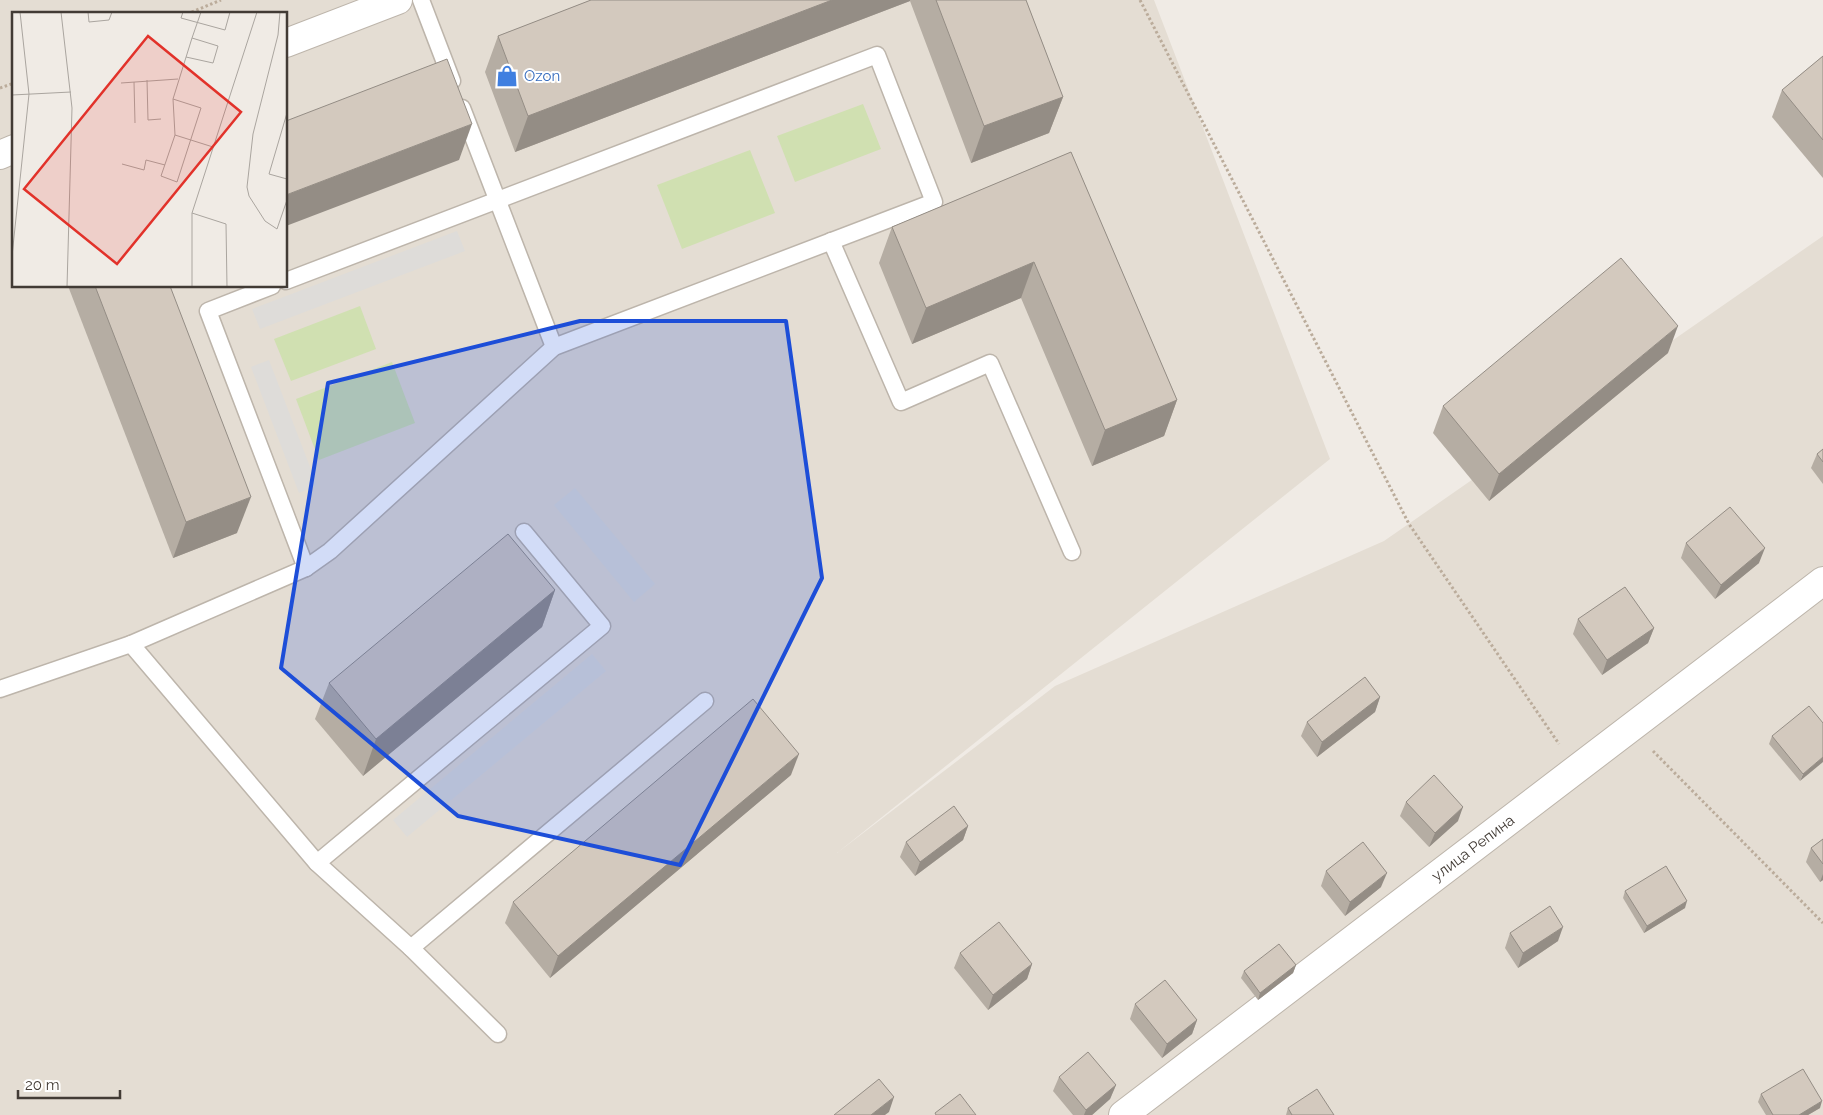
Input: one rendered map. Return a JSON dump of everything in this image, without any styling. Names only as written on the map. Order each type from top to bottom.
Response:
[{"type":"street","points":[[288,43],[398,0]]},
{"type":"street","points":[[0,155],[12,150]]},
{"type":"street","name":"улица Репина","points":[[1123,1115],[1823,581]]},
{"type":"lane","points":[[421,0],[554,347]]},
{"type":"lane","points":[[0,689],[131,644],[306,568],[330,550],[554,347],[934,202],[878,55],[288,280]]},
{"type":"lane","points":[[831,241],[901,402],[990,363],[1072,552]]},
{"type":"lane","points":[[267,288],[208,311],[306,568]]},
{"type":"lane","points":[[317,863],[602,626],[524,532]]},
{"type":"lane","points":[[131,644],[317,863],[411,948],[498,1034]]},
{"type":"lane","points":[[411,948],[705,701]]},
{"type":"path","points":[[192,12],[221,0]]},
{"type":"path","points":[[1140,0],[1409,524],[1576,770]]},
{"type":"path","points":[[0,88],[12,84]]},
{"type":"path","points":[[1631,729],[1823,923]]},
{"type":"highlighted area","points":[[580,321],[786,321],[822,578],[680,865],[458,816],[281,668],[328,383]]},
{"type":"shaded area","points":[[0,0],[1154,0],[1330,459],[837,853],[1055,686],[1384,541],[1823,236],[1823,1115],[0,1115]]},
{"type":"shaded area","points":[[457,231],[465,251],[260,329],[252,309]]},
{"type":"shaded area","points":[[269,360],[317,485],[299,493],[251,367]]},
{"type":"shaded area","points":[[575,488],[655,584],[634,602],[554,505]]},
{"type":"shaded area","points":[[592,654],[606,671],[407,837],[393,820]]},
{"type":"green space","points":[[863,104],[881,149],[795,182],[777,136]]},
{"type":"green space","points":[[750,150],[775,213],[682,249],[657,185]]},
{"type":"green space","points":[[360,306],[376,349],[291,381],[274,339]]},
{"type":"green space","points":[[392,362],[415,423],[319,460],[296,399]]},
{"type":"building","points":[[591,0],[832,0],[528,116],[498,36]]},
{"type":"building","points":[[936,0],[1026,0],[1063,97],[984,126]]},
{"type":"building","points":[[1823,56],[1823,140],[1782,90]]},
{"type":"building","points":[[447,59],[472,124],[288,194],[288,120]]},
{"type":"building","points":[[1071,152],[1177,400],[1105,430],[1034,262],[926,308],[892,227]]},
{"type":"building","points":[[1621,258],[1678,326],[1499,474],[1443,406]]},
{"type":"building","points":[[96,288],[171,288],[251,497],[186,522]]},
{"type":"building","points":[[1823,449],[1823,462],[1817,454]]},
{"type":"building","points":[[1730,507],[1765,548],[1721,585],[1686,543]]},
{"type":"building","points":[[508,534],[555,590],[376,739],[329,683]]},
{"type":"building","points":[[1625,587],[1654,628],[1607,660],[1578,619]]},
{"type":"building","points":[[1365,677],[1380,697],[1322,742],[1307,722]]},
{"type":"building","points":[[753,699],[799,754],[558,956],[513,902]]},
{"type":"building","points":[[1809,706],[1823,723],[1823,757],[1803,774],[1772,736]]},
{"type":"building","points":[[1434,775],[1463,807],[1435,833],[1406,802]]},
{"type":"building","points":[[954,806],[968,826],[920,862],[906,842]]},
{"type":"building","points":[[1823,839],[1823,864],[1811,848]]},
{"type":"building","points":[[1363,842],[1387,873],[1350,902],[1326,871]]},
{"type":"building","points":[[1666,866],[1687,901],[1647,926],[1625,891]]},
{"type":"building","points":[[1550,906],[1563,927],[1523,953],[1510,933]]},
{"type":"building","points":[[999,922],[1032,964],[993,995],[960,953]]},
{"type":"building","points":[[1279,944],[1296,965],[1260,993],[1244,971]]},
{"type":"building","points":[[1165,980],[1197,1020],[1167,1044],[1135,1004]]},
{"type":"building","points":[[1088,1052],[1116,1085],[1086,1110],[1059,1077]]},
{"type":"building","points":[[1803,1069],[1822,1101],[1799,1115],[1773,1115],[1761,1094]]},
{"type":"building","points":[[879,1079],[894,1097],[871,1115],[834,1115]]},
{"type":"building","points":[[1317,1089],[1334,1115],[1292,1115],[1288,1108]]},
{"type":"building","points":[[960,1094],[976,1115],[936,1115],[935,1113]]},
{"type":"place","name":"Ozon","points":[[507,76]]}]
